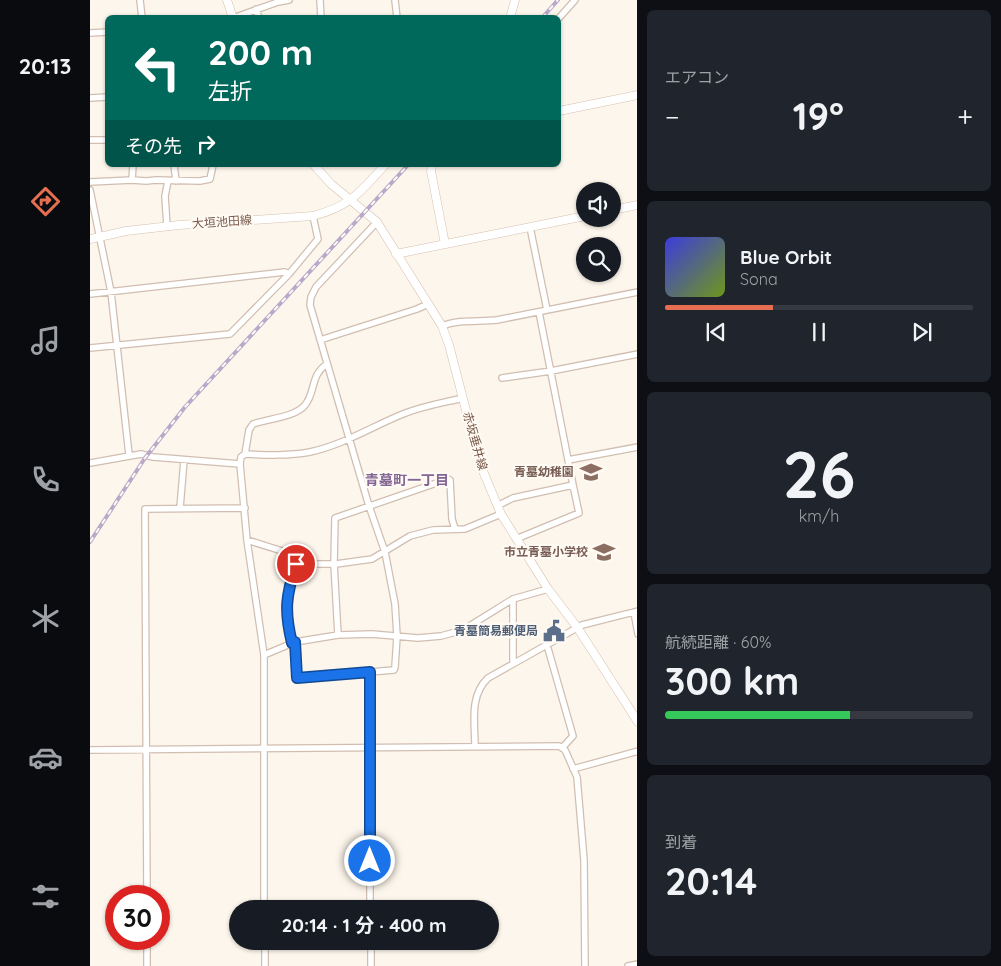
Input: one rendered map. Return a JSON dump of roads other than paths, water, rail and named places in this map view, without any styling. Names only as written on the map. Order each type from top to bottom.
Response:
[{"type":"main road","points":[[227,0],[232,15]]},
{"type":"main road","points":[[511,15],[515,0]]},
{"type":"main road","points":[[561,111],[637,95]]},
{"type":"main road","name":"赤坂垂井線","points":[[316,167],[331,184],[377,222],[442,326],[450,345],[480,464],[497,506],[548,589],[577,628],[637,722]]},
{"type":"main road","points":[[351,201],[383,167]]},
{"type":"main road","points":[[432,167],[445,244]]},
{"type":"main road","name":"大垣池田線","points":[[90,239],[167,227],[313,216],[328,212],[351,201]]},
{"type":"main road","points":[[621,208],[637,205]]},
{"type":"main road","points":[[396,254],[576,218]]},
{"type":"street","points":[[140,0],[142,15]]},
{"type":"street","points":[[241,15],[289,0]]},
{"type":"street","points":[[320,0],[321,15]]},
{"type":"street","points":[[395,0],[397,15]]},
{"type":"street","points":[[561,16],[575,0]]},
{"type":"street","points":[[256,9],[258,15]]},
{"type":"street","points":[[90,33],[105,32]]},
{"type":"street","points":[[90,98],[105,97]]},
{"type":"street","points":[[90,140],[105,140]]},
{"type":"street","points":[[132,180],[133,167]]},
{"type":"street","points":[[174,167],[176,181]]},
{"type":"street","points":[[90,182],[132,180],[146,182],[168,180],[200,181],[210,178],[213,167]]},
{"type":"street","points":[[167,227],[165,196],[168,180]]},
{"type":"street","points":[[90,190],[111,292],[129,455]]},
{"type":"street","points":[[90,348],[230,334],[288,274],[318,239],[313,216]]},
{"type":"street","points":[[248,540],[295,555],[296,564],[286,600],[286,613],[294,642],[297,678],[394,670],[397,636],[395,604],[385,552],[348,438],[310,305],[311,297],[316,287],[377,222]]},
{"type":"street","points":[[530,228],[547,310]]},
{"type":"street","points":[[90,294],[285,272],[288,274]]},
{"type":"street","points":[[442,326],[453,322],[487,321],[539,312],[637,292]]},
{"type":"street","points":[[320,340],[417,310],[428,304]]},
{"type":"street","points":[[516,539],[579,513],[539,312]]},
{"type":"street","points":[[502,378],[551,371],[637,354]]},
{"type":"street","points":[[264,900],[264,655],[248,540],[240,464],[241,457],[245,454],[248,430],[253,424],[277,418],[304,407],[309,400],[313,382],[320,369],[326,364]]},
{"type":"street","points":[[245,454],[274,456],[311,452],[432,404],[463,398]]},
{"type":"street","points":[[568,460],[637,447]]},
{"type":"street","points":[[90,463],[141,454],[153,457],[240,464]]},
{"type":"street","points":[[180,508],[184,460]]},
{"type":"street","points":[[338,635],[334,564],[335,518],[450,480],[454,529]]},
{"type":"street","points":[[497,506],[513,498],[573,486]]},
{"type":"street","points":[[147,885],[145,509],[245,508]]},
{"type":"street","points":[[296,564],[334,564],[372,559],[410,536],[433,530],[465,529],[501,514]]},
{"type":"street","points":[[264,655],[294,642],[338,635],[372,634],[418,638],[441,636],[463,630],[513,600],[548,589]]},
{"type":"street","points":[[513,600],[513,663]]},
{"type":"street","points":[[475,747],[476,695],[480,686],[488,678],[592,621],[636,612],[637,634]]},
{"type":"street","points":[[547,645],[573,736],[562,748]]},
{"type":"street","points":[[370,672],[370,900]]},
{"type":"street","points":[[90,750],[559,746],[565,750],[577,777],[584,860],[585,966]]},
{"type":"street","points":[[573,769],[637,751]]},
{"type":"street","points":[[147,950],[147,966]]},
{"type":"street","points":[[265,950],[265,966]]},
{"type":"street","points":[[370,950],[371,966]]},
{"type":"street","points":[[628,966],[637,964]]},
{"type":"railway","points":[[545,15],[558,0]]},
{"type":"railway","points":[[90,542],[145,458],[185,407],[406,167]]},
{"type":"place","name":"青墓幼稚園","points":[[591,472]]},
{"type":"place","name":"市立青墓小学校","points":[[604,552]]},
{"type":"place","name":"青墓簡易郵便局","points":[[554,631]]},
{"type":"district","name":"青墓町一丁目","points":[[407,480]]}]
